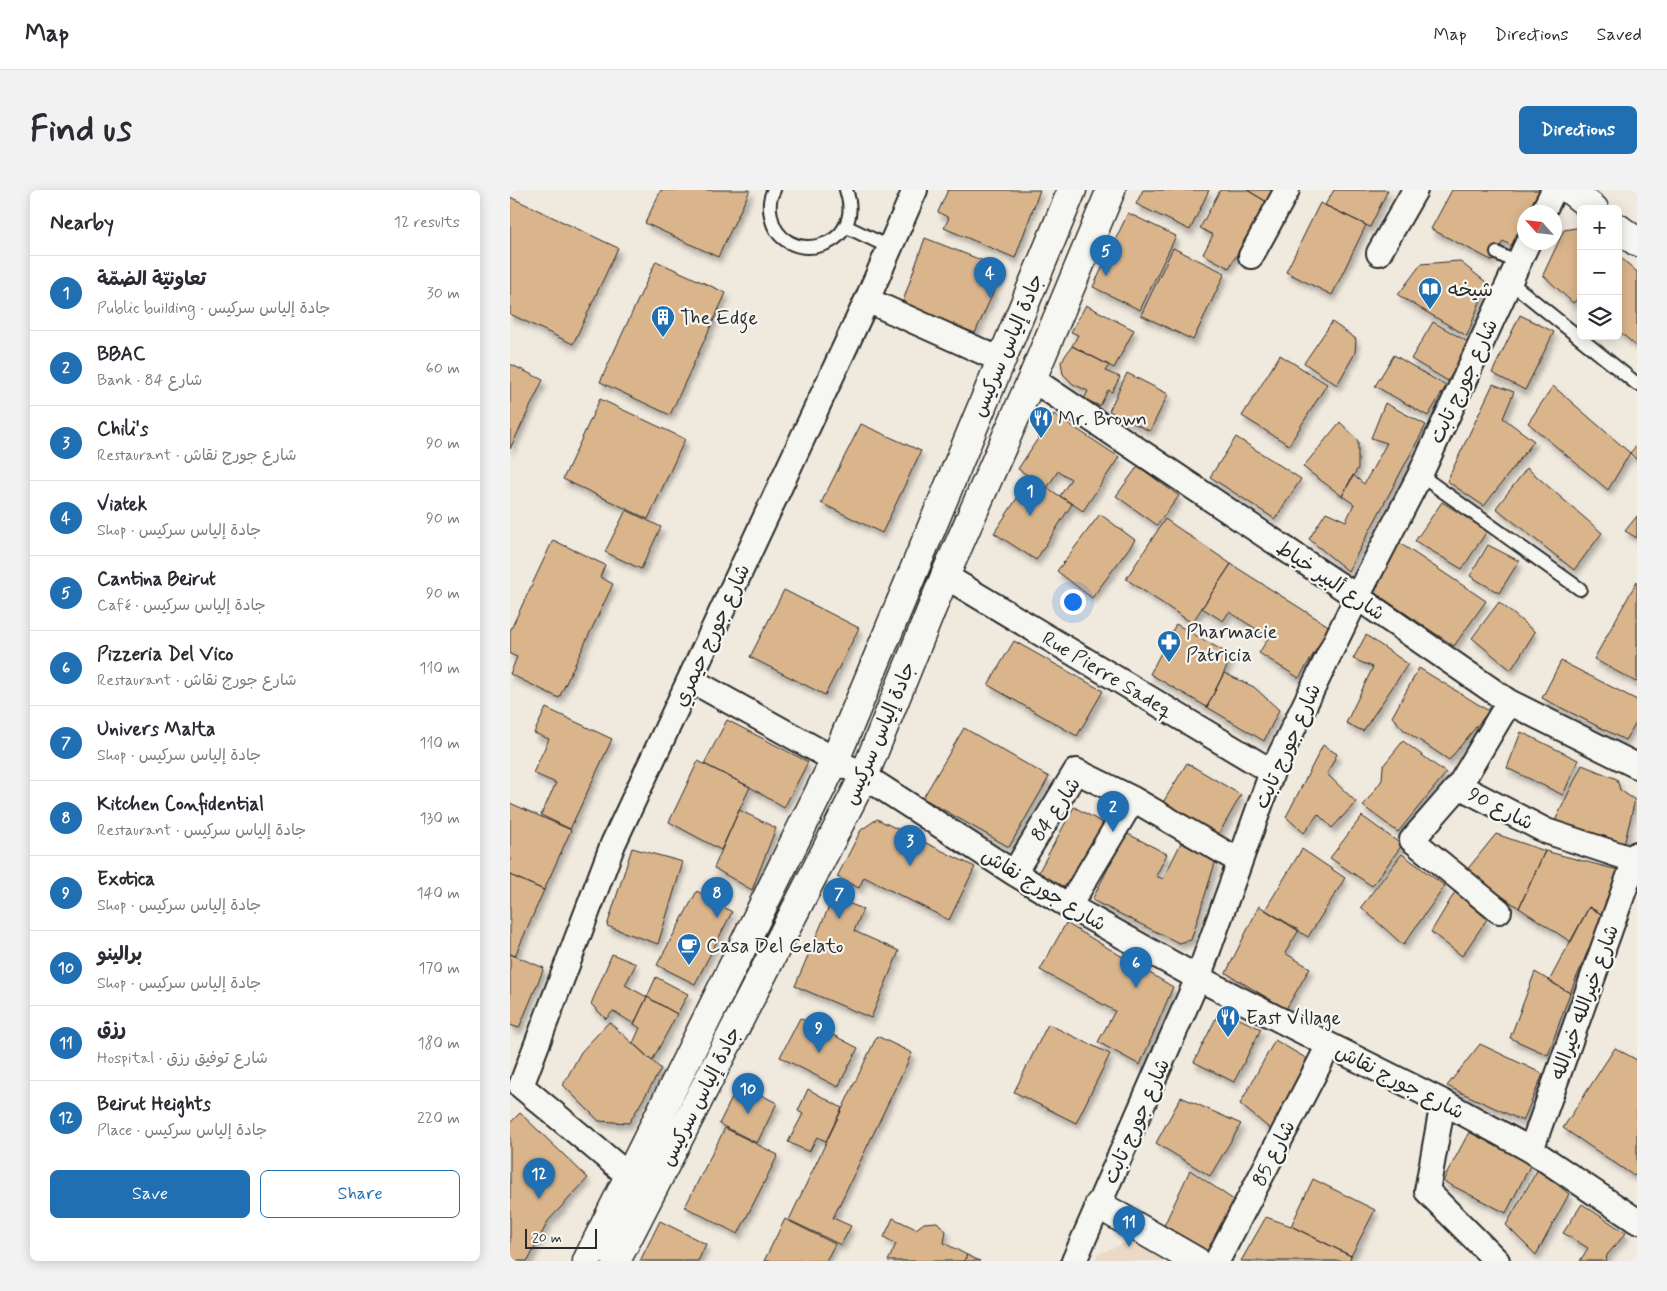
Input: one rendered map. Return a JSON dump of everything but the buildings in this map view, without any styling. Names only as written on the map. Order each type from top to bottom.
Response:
[{"type":"main road","name":"جادة إلياس سركيس","points":[[587,1261],[836,760],[1072,190]]},
{"type":"main road","name":"جادة إلياس سركيس","points":[[616,1261],[864,776],[945,576],[1032,379],[1111,190]]},
{"type":"main road","points":[[1570,190],[1589,205]]},
{"type":"main road","points":[[1622,231],[1637,242]]},
{"type":"main road","points":[[1099,1205],[1196,1261]]},
{"type":"street","name":"شارع جورج حيمري","points":[[629,1176],[521,1086],[614,844],[867,300],[915,190]]},
{"type":"street","points":[[1251,256],[1287,190]]},
{"type":"street","points":[[1379,253],[1415,190]]},
{"type":"street","points":[[1546,205],[1554,190]]},
{"type":"street","name":"شارع جورج تابت","points":[[1074,1261],[1198,978],[1272,772],[1357,597],[1420,475],[1475,359],[1508,266],[1521,250]]},
{"type":"street","points":[[867,300],[1001,360]]},
{"type":"street","name":"شارع ألبير خياط","points":[[1032,379],[1357,597],[1509,702],[1637,766]]},
{"type":"street","name":"Rue Pierre Sadeq","points":[[945,576],[1272,772]]},
{"type":"street","name":"شارع جورج نقاش","points":[[691,680],[864,776],[1014,873],[1069,906],[1198,978],[1443,1102],[1530,1150],[1637,1221]]},
{"type":"street","name":"شارع 90","points":[[1509,702],[1459,786],[1546,831],[1636,858]]},
{"type":"street","name":"شارع 84","points":[[1014,873],[1076,771],[1133,798],[1239,861]]},
{"type":"street","points":[[1459,786],[1412,840],[1499,911]]},
{"type":"street","points":[[1069,906],[1133,798]]},
{"type":"street","name":"شارع خيرالله خيرالله","points":[[1530,1150],[1636,858]]},
{"type":"street","name":"شارع 85","points":[[1217,1261],[1328,1045]]},
{"type":"street","points":[[1443,1102],[1427,1191],[1497,1261]]},
{"type":"lane","points":[[774,190],[769,208],[772,221],[778,232],[788,242],[813,248],[826,244],[837,237],[845,226],[850,214],[850,200],[846,190]]},
{"type":"lane","points":[[845,226],[889,247]]},
{"type":"lane","points":[[1508,266],[1637,384]]},
{"type":"lane","points":[[1420,475],[1580,589]]},
{"type":"shaded area","points":[[1132,1240],[1166,1261],[1095,1261],[1098,1254]]},
{"type":"place","name":"Cantina Beirut","points":[[1106,276]]},
{"type":"place","name":"Viatek","points":[[990,298]]},
{"type":"place","name":"شيخه","points":[[1430,310]]},
{"type":"place","name":"The Edge","points":[[663,338]]},
{"type":"place","name":"Mr. Brown","points":[[1041,439]]},
{"type":"place","name":"تعاونيّة الضمّة","points":[[1030,516]]},
{"type":"place","name":"Pharmacie Patricia","points":[[1169,663]]},
{"type":"place","name":"BBAC","points":[[1113,832]]},
{"type":"place","name":"Chili's","points":[[910,866]]},
{"type":"place","name":"Kitchen Confidential","points":[[717,918]]},
{"type":"place","name":"Univers Malta","points":[[839,919]]},
{"type":"place","name":"Casa Del Gelato","points":[[689,966]]},
{"type":"place","name":"Pizzeria Del Vico","points":[[1136,988]]},
{"type":"place","name":"East Village","points":[[1228,1038]]},
{"type":"place","name":"Exotica","points":[[819,1053]]},
{"type":"place","name":"برالينو","points":[[748,1114]]},
{"type":"place","name":"Beirut Heights","points":[[539,1199]]},
{"type":"place","name":"رزق","points":[[1129,1247]]}]
